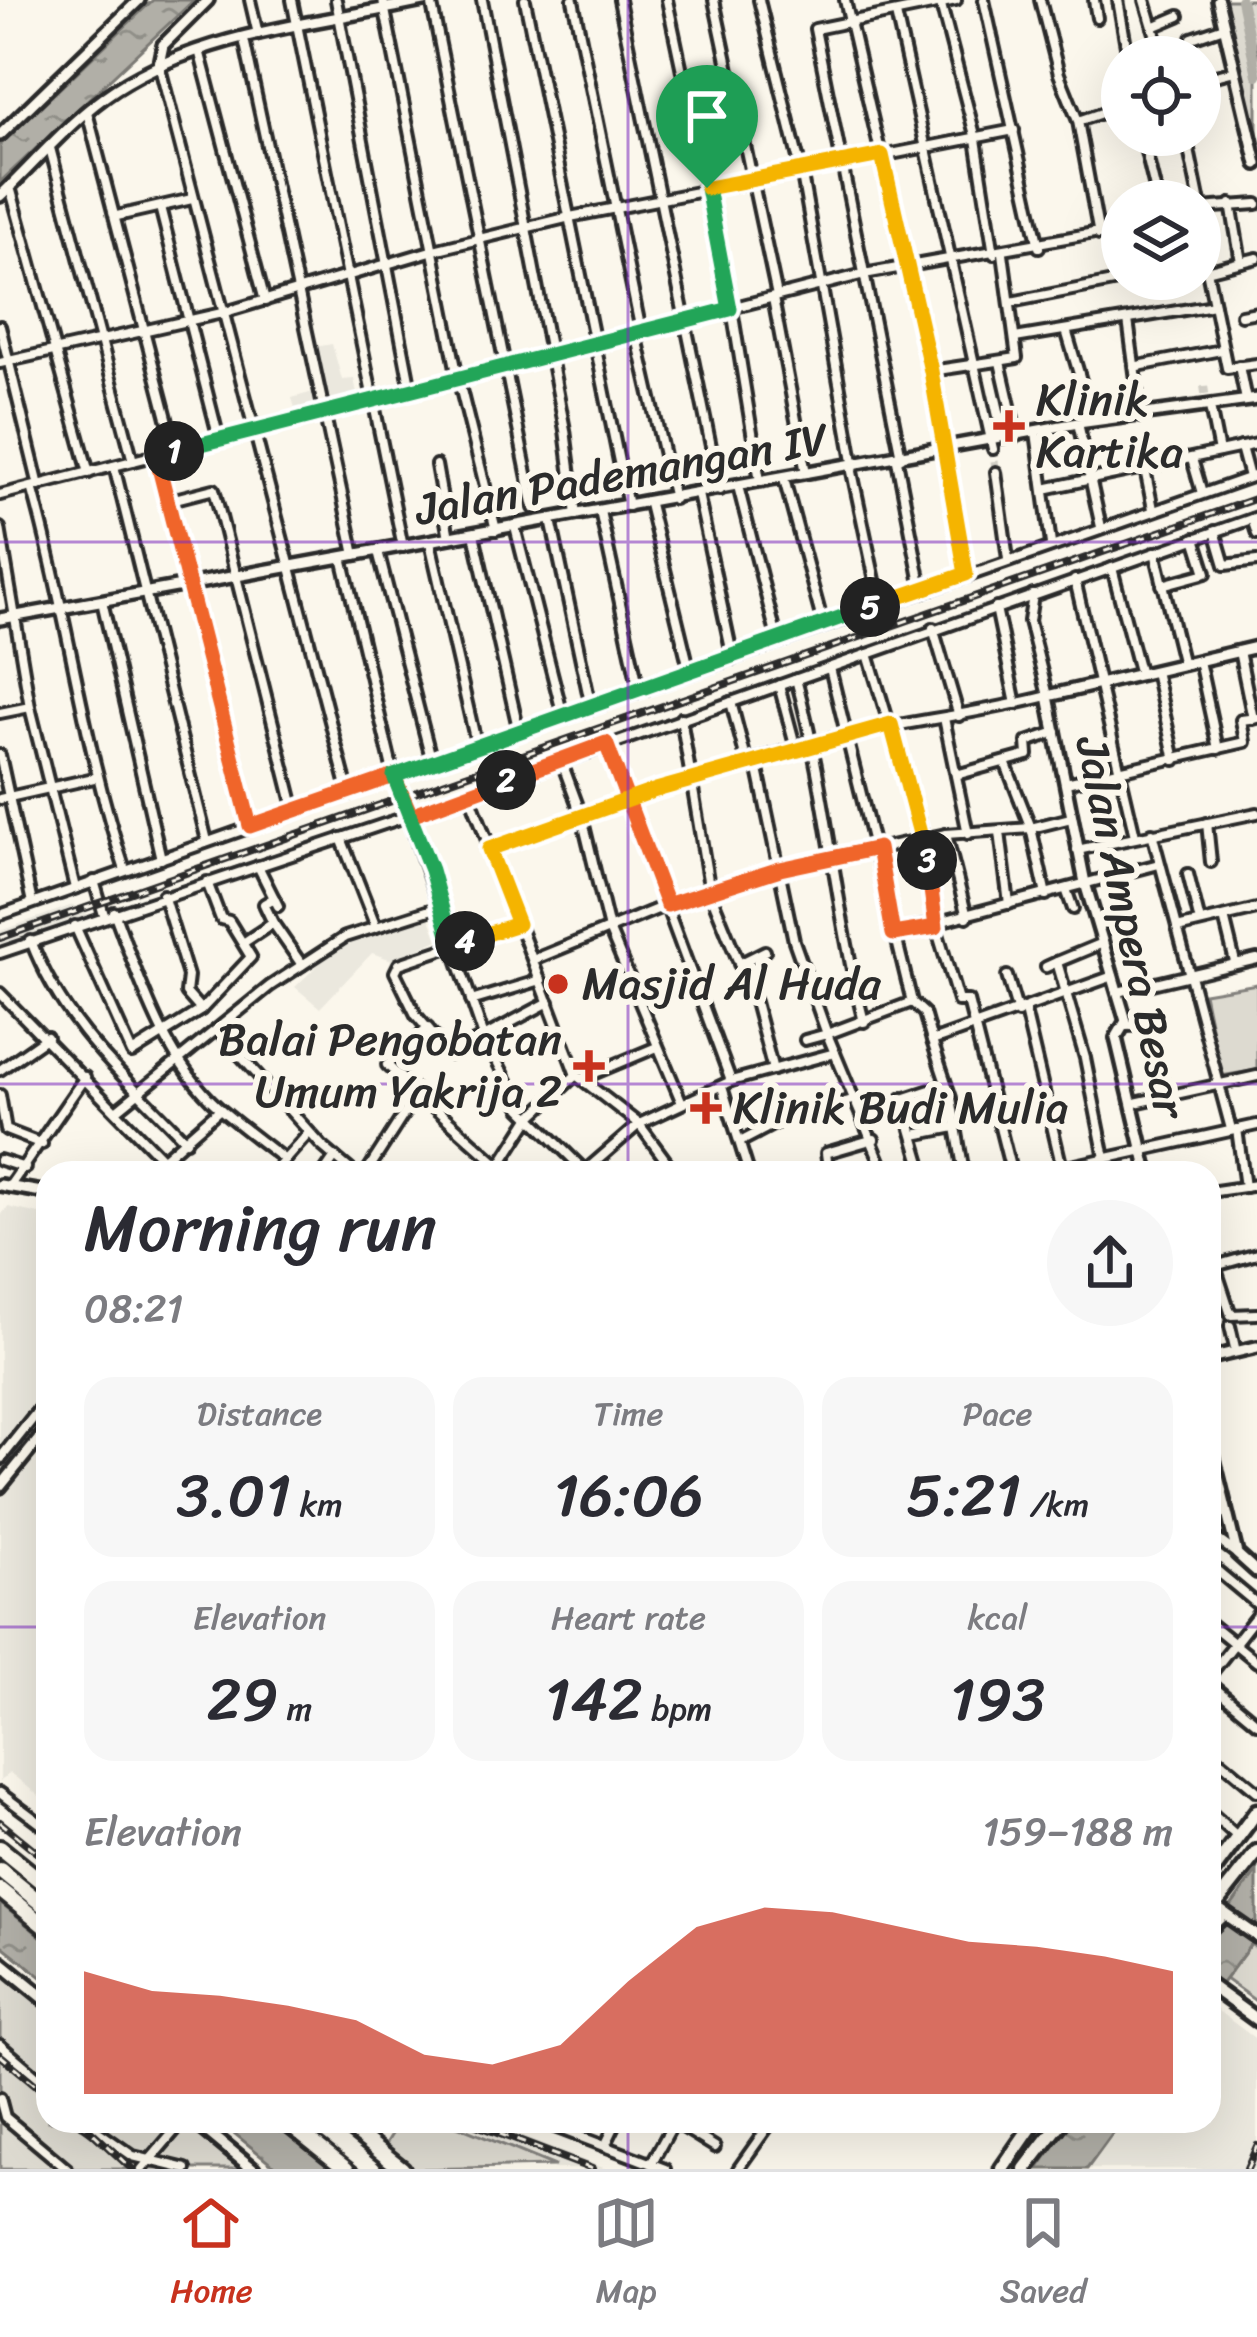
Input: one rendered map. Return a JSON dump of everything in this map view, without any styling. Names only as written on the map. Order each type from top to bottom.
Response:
[{"type":"highway","points":[[0,1848],[36,1877]]},
{"type":"highway","points":[[0,1868],[36,1896]]},
{"type":"highway","points":[[0,1890],[36,1919]]},
{"type":"highway","points":[[301,2133],[346,2169]]},
{"type":"highway","points":[[329,2133],[374,2169]]},
{"type":"highway","points":[[357,2133],[406,2169]]},
{"type":"main road","points":[[1221,1860],[1257,1810]]},
{"type":"main road","points":[[1221,1907],[1257,1852]]},
{"type":"main road","points":[[1221,1914],[1257,1936]]},
{"type":"main road","points":[[0,1962],[36,1991]]},
{"type":"main road","points":[[1221,1994],[1257,2020]]},
{"type":"main road","points":[[210,2133],[253,2169]]},
{"type":"main road","points":[[1001,2169],[1027,2133]]},
{"type":"main road","points":[[1025,2169],[1052,2133]]},
{"type":"street","points":[[0,135],[139,0]]},
{"type":"street","points":[[208,0],[163,45],[155,66],[349,794]]},
{"type":"street","points":[[250,0],[259,36]]},
{"type":"street","points":[[292,0],[344,276],[403,547]]},
{"type":"street","points":[[336,0],[411,390]]},
{"type":"street","points":[[0,196],[87,112],[155,66],[244,38],[384,5],[429,0],[534,508]]},
{"type":"street","points":[[482,0],[576,515]]},
{"type":"street","points":[[525,0],[628,506]]},
{"type":"street","points":[[573,0],[674,499]]},
{"type":"street","points":[[620,0],[720,490]]},
{"type":"street","points":[[667,0],[707,188],[760,483]]},
{"type":"street","points":[[714,0],[755,178],[807,475]]},
{"type":"street","points":[[760,0],[801,170],[880,604]]},
{"type":"street","points":[[845,0],[931,371],[966,574]]},
{"type":"street","points":[[922,590],[845,161],[815,29],[956,0]]},
{"type":"street","points":[[984,0],[1039,247]]},
{"type":"street","points":[[0,496],[864,274],[1099,235],[1078,121],[1059,74],[1040,0]]},
{"type":"street","points":[[1094,0],[1097,18]]},
{"type":"street","points":[[1118,0],[1124,36]]},
{"type":"street","points":[[1144,0],[1156,36]]},
{"type":"street","points":[[1218,0],[1257,164]]},
{"type":"street","points":[[931,371],[1017,358],[1011,302],[976,139],[940,2]]},
{"type":"street","points":[[384,5],[458,378],[496,530]]},
{"type":"street","points":[[896,14],[992,445]]},
{"type":"street","points":[[1153,27],[1179,16]]},
{"type":"street","points":[[1198,36],[1224,27]]},
{"type":"street","points":[[244,38],[283,202],[297,291],[355,555]]},
{"type":"street","points":[[200,50],[265,301]]},
{"type":"street","points":[[1221,75],[1235,71]]},
{"type":"street","points":[[87,112],[173,441]]},
{"type":"street","points":[[1078,121],[1101,113]]},
{"type":"street","points":[[5,362],[222,313],[388,262],[570,217],[1014,130]]},
{"type":"street","points":[[50,148],[133,461]]},
{"type":"street","points":[[10,187],[89,473]]},
{"type":"street","points":[[117,216],[192,199]]},
{"type":"street","points":[[1231,204],[1241,262]]},
{"type":"street","points":[[1221,205],[1257,204]]},
{"type":"street","points":[[160,207],[219,440]]},
{"type":"street","points":[[1221,264],[1257,259]]},
{"type":"street","points":[[1011,302],[1101,284]]},
{"type":"street","points":[[1213,300],[1227,368],[1257,364]]},
{"type":"street","points":[[1015,338],[1214,305]]},
{"type":"street","points":[[1241,315],[1257,312]]},
{"type":"street","points":[[1128,320],[1142,417]]},
{"type":"street","points":[[0,326],[65,608],[94,778],[125,870]]},
{"type":"street","points":[[1066,330],[1093,421]]},
{"type":"street","points":[[1138,366],[1221,350]]},
{"type":"street","points":[[1000,362],[1017,436]]},
{"type":"street","points":[[1239,366],[1252,400]]},
{"type":"street","name":"Jalan Pademangan IV","points":[[0,619],[992,445],[1078,423],[1252,400]]},
{"type":"street","points":[[1210,407],[1219,452]]},
{"type":"street","points":[[1078,423],[1101,527]]},
{"type":"street","points":[[1036,432],[1051,544]]},
{"type":"street","points":[[1044,489],[1257,444]]},
{"type":"street","points":[[0,915],[1253,476],[1241,448]]},
{"type":"street","points":[[156,456],[250,826]]},
{"type":"street","points":[[1192,459],[1202,493]]},
{"type":"street","points":[[436,465],[449,538]]},
{"type":"street","points":[[114,466],[207,841]]},
{"type":"street","points":[[1145,469],[1154,509]]},
{"type":"street","points":[[996,472],[1009,559]]},
{"type":"street","points":[[784,479],[823,624]]},
{"type":"street","points":[[739,486],[778,642]]},
{"type":"street","points":[[167,501],[214,489],[296,811]]},
{"type":"street","points":[[698,494],[733,659]]},
{"type":"street","points":[[650,503],[690,672]]},
{"type":"street","points":[[600,511],[639,690]]},
{"type":"street","points":[[0,953],[411,815],[1254,518],[1257,534]]},
{"type":"street","points":[[551,520],[591,706]]},
{"type":"street","points":[[515,526],[563,716]]},
{"type":"street","points":[[0,528],[30,707],[75,888]]},
{"type":"street","points":[[1215,531],[1225,566],[1257,562]]},
{"type":"street","points":[[474,534],[519,732]]},
{"type":"street","points":[[1162,585],[1206,574],[1195,538]]},
{"type":"street","points":[[430,542],[477,747]]},
{"type":"street","points":[[378,551],[432,762]]},
{"type":"street","points":[[1155,552],[1183,665]]},
{"type":"street","points":[[342,557],[394,776],[483,1034],[509,1091],[575,1161]]},
{"type":"street","points":[[1112,568],[1140,675]]},
{"type":"street","points":[[1075,580],[1135,836]]},
{"type":"street","points":[[1033,595],[1029,621],[1048,695]]},
{"type":"street","points":[[101,602],[161,859]]},
{"type":"street","points":[[996,608],[1016,704]]},
{"type":"street","points":[[933,628],[959,716]]},
{"type":"street","points":[[489,849],[814,743],[891,724],[1016,704],[1257,647]]},
{"type":"street","points":[[1066,783],[1245,742],[1241,720],[1255,718],[1239,651]]},
{"type":"street","points":[[868,654],[924,839],[936,927],[958,1001],[968,1000],[1004,1161]]},
{"type":"street","points":[[1199,661],[1218,749]]},
{"type":"street","points":[[830,668],[878,848],[893,934],[912,1002],[924,1013],[962,1161]]},
{"type":"street","points":[[1155,671],[1175,760]]},
{"type":"street","points":[[796,680],[814,743],[829,857],[864,1022]]},
{"type":"street","points":[[779,685],[796,749]]},
{"type":"street","name":"Jalan Ampera Besar","points":[[1048,695],[1077,850],[1126,1026],[1116,1038],[1146,1161]]},
{"type":"street","points":[[731,702],[752,761],[794,941],[827,1034],[881,1161]]},
{"type":"street","points":[[0,713],[30,707]]},
{"type":"street","points":[[944,717],[968,834]]},
{"type":"street","points":[[681,718],[710,892],[740,964],[773,1070]]},
{"type":"street","points":[[956,775],[1028,755],[1028,742],[1056,732]]},
{"type":"street","points":[[606,743],[667,905],[746,1161]]},
{"type":"street","points":[[0,755],[5,798],[32,903]]},
{"type":"street","points":[[561,760],[582,817],[609,929],[682,1104]]},
{"type":"street","points":[[1005,762],[1031,828],[1046,895]]},
{"type":"street","points":[[5,798],[94,778]]},
{"type":"street","points":[[469,793],[580,1076],[639,1124],[666,1161]]},
{"type":"street","points":[[1077,850],[1257,813]]},
{"type":"street","points":[[533,960],[667,905],[780,869],[946,834],[1000,832],[1071,818]]},
{"type":"street","points":[[1207,823],[1211,862]]},
{"type":"street","points":[[1000,832],[1009,904]]},
{"type":"street","points":[[1152,833],[1234,1129],[1245,1187]]},
{"type":"street","points":[[946,834],[967,917]]},
{"type":"street","points":[[341,838],[376,927]]},
{"type":"street","points":[[893,934],[936,927],[1159,864]]},
{"type":"street","points":[[258,866],[276,902],[264,904],[302,965]]},
{"type":"street","points":[[1188,874],[1200,922]]},
{"type":"street","points":[[94,881],[163,1033],[220,1108],[285,1160],[309,1133]]},
{"type":"street","points":[[75,926],[132,1053],[201,1010],[251,957],[229,921],[220,920],[207,882]]},
{"type":"street","points":[[1066,889],[1073,909]]},
{"type":"street","points":[[164,895],[188,976],[185,992],[201,1010]]},
{"type":"street","points":[[116,1110],[345,937],[439,908]]},
{"type":"street","points":[[1177,928],[1257,909]]},
{"type":"street","points":[[1224,917],[1235,962]]},
{"type":"street","points":[[243,943],[273,923]]},
{"type":"street","points":[[518,924],[399,964],[395,972],[428,1028],[451,1055],[549,1002]]},
{"type":"street","points":[[31,941],[56,995],[138,1095],[186,1141]]},
{"type":"street","points":[[1046,967],[1103,944]]},
{"type":"street","points":[[740,964],[765,951]]},
{"type":"street","points":[[1118,992],[1257,958]]},
{"type":"street","points":[[1057,962],[1106,1158]]},
{"type":"street","points":[[1007,976],[1022,1012],[1060,1161]]},
{"type":"street","points":[[932,1041],[1114,976]]},
{"type":"street","points":[[472,1001],[541,980]]},
{"type":"street","points":[[0,993],[163,1160],[220,1108]]},
{"type":"street","points":[[805,1040],[912,1002]]},
{"type":"street","points":[[1126,1026],[1149,1025],[1166,1097]]},
{"type":"street","points":[[428,1028],[387,1065],[490,1161]]},
{"type":"street","points":[[218,1032],[340,1161]]},
{"type":"street","points":[[2,1065],[46,1037]]},
{"type":"street","points":[[506,1161],[530,1118],[580,1076],[657,1047]]},
{"type":"street","points":[[598,1161],[639,1124],[682,1104],[726,1084],[835,1053]]},
{"type":"street","points":[[1135,1103],[1257,1076]]},
{"type":"street","points":[[5,1186],[43,1144],[85,1077]]},
{"type":"street","points":[[862,1112],[945,1085]]},
{"type":"street","points":[[374,1161],[418,1092]]},
{"type":"street","points":[[609,1100],[623,1093]]},
{"type":"street","points":[[0,1095],[7,1131],[43,1144]]},
{"type":"street","points":[[902,1098],[921,1161]]},
{"type":"street","points":[[742,1141],[784,1119],[856,1099]]},
{"type":"street","points":[[1099,1161],[1257,1125]]},
{"type":"street","points":[[914,1135],[955,1127]]},
{"type":"street","points":[[827,1161],[826,1153],[874,1138]]},
{"type":"street","points":[[332,1161],[335,1157]]},
{"type":"street","points":[[0,1160],[25,1168]]},
{"type":"street","points":[[1221,1190],[1257,1185]]},
{"type":"street","points":[[5,1186],[36,1190]]},
{"type":"street","points":[[1221,1264],[1257,1254]]},
{"type":"street","points":[[1221,1284],[1231,1315],[1257,1314]]},
{"type":"street","points":[[1230,1326],[1236,1352]]},
{"type":"street","points":[[1221,1355],[1257,1347]]},
{"type":"street","points":[[0,1459],[36,1414]]},
{"type":"street","points":[[0,1487],[36,1443]]},
{"type":"street","points":[[1221,1486],[1237,1554]]},
{"type":"street","points":[[1221,1505],[1227,1510]]},
{"type":"street","points":[[1221,1542],[1257,1572]]},
{"type":"street","points":[[1221,1574],[1257,1604]]},
{"type":"street","points":[[1221,1663],[1257,1615]]},
{"type":"street","points":[[1221,1633],[1257,1662]]},
{"type":"street","points":[[1221,1690],[1257,1723]]},
{"type":"street","points":[[1221,1761],[1257,1791]]},
{"type":"street","points":[[0,1792],[36,1820]]},
{"type":"street","points":[[1221,1822],[1238,1837]]},
{"type":"street","points":[[0,2045],[36,2076]]},
{"type":"street","points":[[0,2098],[5,2117],[67,2169]]},
{"type":"street","points":[[99,2133],[146,2165],[186,2169]]},
{"type":"street","points":[[146,2165],[173,2133]]},
{"type":"street","points":[[572,2133],[665,2169]]},
{"type":"street","points":[[605,2146],[611,2133]]},
{"type":"street","points":[[651,2164],[668,2133]]},
{"type":"street","points":[[692,2133],[715,2147]]},
{"type":"street","points":[[738,2169],[764,2133]]},
{"type":"shaded area","points":[[1219,0],[1257,0],[1257,164]]},
{"type":"shaded area","points":[[332,344],[342,380],[354,379],[359,402],[297,415],[292,398],[313,392],[304,349]]},
{"type":"shaded area","points":[[73,905],[89,915],[0,946],[0,931]]},
{"type":"shaded area","points":[[426,909],[438,940],[392,960],[372,953],[320,1008],[295,987],[340,944]]},
{"type":"shaded area","points":[[1257,984],[1257,1070],[1221,1076],[1204,993]]},
{"type":"shaded area","points":[[8,1207],[36,1213],[36,1410],[0,1454],[0,1216]]},
{"type":"shaded area","points":[[36,1455],[36,1793],[9,1772],[0,1782],[0,1500]]},
{"type":"shaded area","points":[[1251,1944],[1257,1949],[1257,2002],[1225,1979]]},
{"type":"shaded area","points":[[0,1963],[36,1992],[36,2133],[210,2133],[253,2169],[0,2169]]},
{"type":"shaded area","points":[[1221,2013],[1257,2040],[1257,2169],[1087,2169],[1114,2133],[1221,2133]]},
{"type":"shaded area","points":[[393,2133],[474,2133],[555,2166],[411,2169],[381,2152]]},
{"type":"shaded area","points":[[479,2133],[512,2133],[606,2169],[553,2169],[555,2164]]},
{"type":"water","points":[[153,0],[194,0],[0,182],[0,145]]},
{"type":"water","points":[[1257,1871],[1257,1936],[1221,1985],[1221,1920]]},
{"type":"water","points":[[0,1903],[36,1932],[36,1972],[0,1944]]},
{"type":"water","points":[[234,2133],[286,2133],[331,2169],[278,2169]]},
{"type":"water","points":[[1064,2133],[1113,2133],[1087,2169],[1038,2169]]},
{"type":"waterway","points":[[1241,0],[1257,75]]},
{"type":"tunnel","points":[[1204,386],[1207,406]]},
{"type":"tunnel","points":[[993,449],[996,472]]},
{"type":"railway","points":[[0,938],[1257,498]]},
{"type":"railway","points":[[0,1822],[36,1851]]},
{"type":"railway","points":[[0,2055],[36,2085]]},
{"type":"railway","points":[[93,2133],[132,2169]]},
{"type":"railway","points":[[498,2133],[592,2169]]},
{"type":"railway","points":[[1247,2169],[1257,2146]]},
{"type":"place","name":"Klinik Kartika","points":[[1009,426]]},
{"type":"place","name":"Masjid Al Huda","points":[[558,984]]},
{"type":"place","name":"Balai Pengobatan Umum Yakrija 2","points":[[589,1066]]},
{"type":"place","name":"Klinik Budi Mulia","points":[[706,1108]]},
{"type":"route","points":[[707,188],[730,309],[156,456],[236,756],[250,826],[394,776],[411,815],[606,743],[630,800],[667,905],[780,869],[878,848],[893,934],[936,927],[924,839],[891,724],[656,790],[630,800],[582,817],[530,833],[515,842],[489,849],[518,924],[452,945],[431,870],[394,776],[966,574],[931,371],[882,155],[707,188]]}]
